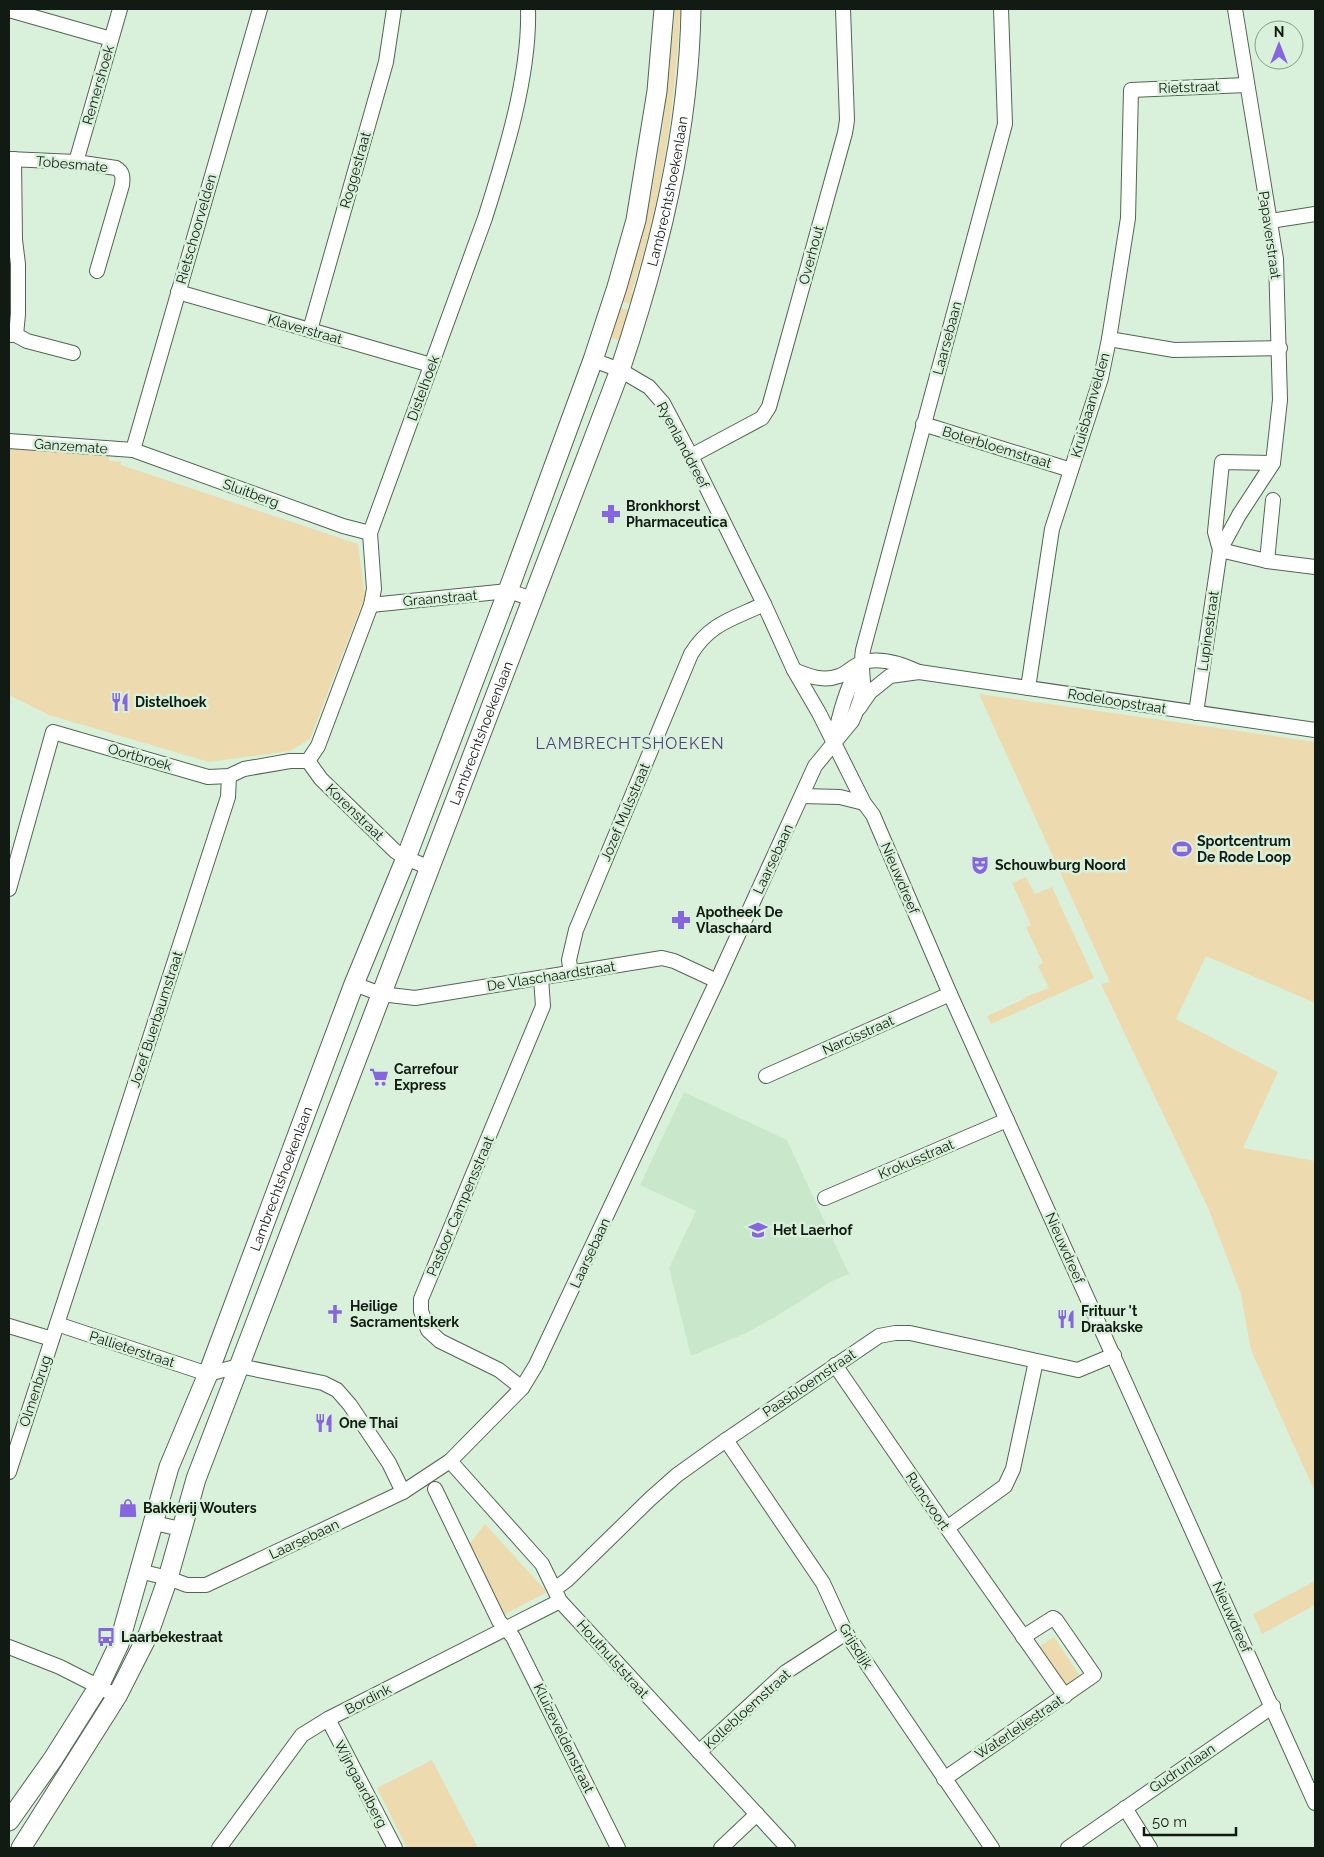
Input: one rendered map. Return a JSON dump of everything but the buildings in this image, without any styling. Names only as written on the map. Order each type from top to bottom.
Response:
[{"type":"street","name":"Remershoek","points":[[76,162],[120,9]]},
{"type":"street","name":"Rietschoorvelden","points":[[133,450],[260,9]]},
{"type":"street","name":"Roggestraat","points":[[310,330],[386,62],[394,9]]},
{"type":"street","name":"Distelhoek","points":[[308,761],[318,746],[372,604],[374,589],[370,533],[500,172],[520,88],[528,9]]},
{"type":"street","name":"Lambrechtshoekenlaan","points":[[9,1821],[53,1760],[99,1686],[119,1644],[170,1467],[208,1374],[354,984],[406,858],[508,592],[593,360],[636,220],[657,91],[664,9]]},
{"type":"street","name":"Lambrechtshoekenlaan","points":[[27,1846],[117,1696],[148,1635],[168,1578],[196,1479],[620,370],[640,310],[665,215],[681,129],[691,9]]},
{"type":"street","name":"Overhout","points":[[691,456],[762,418],[769,407],[845,133],[847,120],[843,9]]},
{"type":"street","name":"Laarsebaan","points":[[834,742],[839,714],[860,663],[1005,124],[1001,9]]},
{"type":"street","name":"Papaverstraat","points":[[1235,9],[1276,259],[1280,400],[1273,463]]},
{"type":"street","points":[[9,10],[111,39]]},
{"type":"street","name":"Rietstraat","points":[[1132,90],[1246,85]]},
{"type":"street","name":"Kruisbaanvelden","points":[[1028,688],[1052,529],[1101,378],[1109,339],[1128,218],[1132,90]]},
{"type":"street","points":[[11,159],[18,264],[18,314],[12,335],[27,341],[73,353]]},
{"type":"street","name":"Tobesmate","points":[[11,159],[76,162],[116,168],[122,174],[122,185],[97,271]]},
{"type":"street","points":[[1270,221],[1315,214]]},
{"type":"street","name":"Klaverstraat","points":[[178,292],[431,365]]},
{"type":"street","points":[[1109,339],[1174,350],[1280,348]]},
{"type":"street","points":[[593,360],[620,370]]},
{"type":"street","name":"Ryenlanddreef","points":[[620,370],[649,386],[663,403],[764,604],[794,670],[834,742]]},
{"type":"street","name":"Boterbloemstraat","points":[[923,424],[1071,470]]},
{"type":"street","name":"Ganzemate","points":[[9,441],[133,450]]},
{"type":"street","name":"Sluitberg","points":[[133,450],[343,526],[370,533]]},
{"type":"street","points":[[1220,550],[1215,532],[1222,462],[1273,463]]},
{"type":"street","points":[[1220,550],[1239,515],[1273,463]]},
{"type":"street","points":[[1266,561],[1273,500]]},
{"type":"street","points":[[1220,550],[1266,561],[1315,567]]},
{"type":"street","name":"Lupinestraat","points":[[1196,713],[1220,550]]},
{"type":"street","points":[[508,592],[533,599]]},
{"type":"street","name":"Graanstraat","points":[[372,604],[508,592]]},
{"type":"street","name":"Jozef Mulsstraat","points":[[571,973],[569,960],[576,930],[691,654],[700,640],[713,628],[764,604]]},
{"type":"street","name":"Rodeloopstraat","points":[[860,663],[880,661],[902,664],[919,672]]},
{"type":"street","points":[[794,670],[814,679],[839,676],[860,663]]},
{"type":"street","name":"Laarsebaan","points":[[168,1578],[187,1585],[206,1585],[402,1492],[450,1461],[522,1388],[551,1336],[815,766],[852,721],[863,684],[860,663]]},
{"type":"street","name":"Rodeloopstraat","points":[[860,663],[874,673],[890,676],[919,672],[1315,730]]},
{"type":"street","points":[[856,712],[870,692],[890,676]]},
{"type":"street","name":"Oortbroek","points":[[9,888],[53,732],[208,777],[228,776]]},
{"type":"street","name":"Nieuwdreef","points":[[834,742],[864,803],[874,815],[950,994],[1315,1802]]},
{"type":"street","points":[[228,776],[244,769],[290,761],[308,761]]},
{"type":"street","name":"Korenstraat","points":[[308,761],[322,779],[395,851],[406,858]]},
{"type":"street","name":"Jozef Buerbaumstraat","points":[[52,1339],[228,797],[228,776]]},
{"type":"street","points":[[802,796],[840,797],[864,803]]},
{"type":"street","points":[[406,858],[430,868]]},
{"type":"street","name":"De Vlaschaardstraat","points":[[381,994],[415,998],[662,958],[674,961],[717,981]]},
{"type":"street","name":"Pastoor Campensstraat","points":[[522,1388],[499,1370],[440,1341],[428,1330],[421,1311],[421,1299],[543,1006],[540,978]]},
{"type":"street","points":[[354,984],[381,994]]},
{"type":"street","name":"Narcisstraat","points":[[766,1076],[950,994]]},
{"type":"street","name":"Krokusstraat","points":[[826,1198],[1008,1120]]},
{"type":"street","name":"Pallieterstraat","points":[[57,1324],[208,1374]]},
{"type":"street","points":[[9,1326],[52,1339]]},
{"type":"street","name":"Paasbloemstraat","points":[[558,1594],[567,1580],[650,1499],[694,1462],[879,1336],[910,1333],[1078,1370],[1114,1355]]},
{"type":"street","name":"Olmenbrug","points":[[9,1472],[52,1339]]},
{"type":"street","points":[[947,1528],[1006,1486],[1013,1469],[1036,1361]]},
{"type":"street","name":"Runcvoort","points":[[835,1365],[1065,1696]]},
{"type":"street","points":[[208,1374],[239,1366],[323,1383],[337,1390],[350,1405],[389,1463],[402,1492]]},
{"type":"street","name":"Grijsdijk","points":[[726,1440],[823,1583],[846,1633],[992,1848]]},
{"type":"street","name":"Houthulststraat","points":[[450,1461],[542,1564],[558,1594],[699,1752],[788,1848]]},
{"type":"street","points":[[435,1489],[499,1621],[506,1629]]},
{"type":"street","points":[[154,1523],[181,1529]]},
{"type":"street","points":[[139,1571],[168,1578]]},
{"type":"street","name":"Bordink","points":[[219,1848],[302,1735],[328,1719],[506,1629],[558,1594]]},
{"type":"street","name":"Waterleliestraat","points":[[944,1779],[1094,1675],[1056,1620],[1052,1618],[1023,1637]]},
{"type":"street","name":"Kluizeveldenstraat","points":[[506,1629],[513,1637],[618,1848]]},
{"type":"street","name":"Kollebloemstraat","points":[[699,1752],[786,1672],[846,1633]]},
{"type":"street","points":[[9,1647],[60,1667],[117,1696]]},
{"type":"street","name":"Gudrunlaan","points":[[1068,1848],[1272,1706]]},
{"type":"street","name":"Wijngaardberg","points":[[328,1719],[395,1848]]},
{"type":"street","points":[[1125,1808],[1150,1848]]},
{"type":"street","points":[[720,1848],[757,1814]]},
{"type":"shaded area","points":[[671,9],[685,9],[685,14],[680,14],[670,120],[659,190],[642,259],[631,293],[637,298],[636,305],[619,301],[644,201],[650,201],[663,126],[675,13],[670,12]]},
{"type":"shaded area","points":[[617,307],[633,311],[623,341],[607,337]]},
{"type":"shaded area","points":[[9,447],[109,454],[109,461],[121,461],[121,465],[358,544],[365,596],[310,739],[290,751],[209,762],[49,715],[9,695]]},
{"type":"shaded area","name":"Sportcentrum De Rode Loop","points":[[979,694],[1315,742],[1315,1003],[1206,956],[1176,1019],[1278,1072],[1243,1148],[1315,1161],[1315,1492],[1251,1350],[1241,1294],[1209,1210],[1101,984],[1110,982]]},
{"type":"shaded area","points":[[1026,877],[1035,894],[1052,887],[1094,978],[991,1024],[987,1016],[1025,997],[1049,988],[1038,966],[1043,963],[1026,927],[1031,925],[1012,883]]},
{"type":"shaded area","name":"Het Laerhof","points":[[684,1092],[787,1140],[849,1274],[832,1281],[746,1333],[691,1356],[669,1268],[696,1211],[640,1185]]},
{"type":"shaded area","points":[[485,1524],[547,1592],[504,1615],[468,1546]]},
{"type":"shaded area","points":[[1315,1581],[1315,1605],[1262,1634],[1253,1614]]},
{"type":"shaded area","points":[[1054,1637],[1079,1675],[1065,1686],[1039,1647]]},
{"type":"shaded area","points":[[432,1760],[478,1848],[407,1848],[377,1788]]},
{"type":"place","name":"Bronkhorst Pharmaceutica","points":[[611,514]]},
{"type":"place","name":"Distelhoek","points":[[120,702]]},
{"type":"place","name":"Sportcentrum De Rode Loop","points":[[1182,849]]},
{"type":"place","name":"Schouwburg Noord","points":[[980,865]]},
{"type":"place","name":"Apotheek De Vlaschaard","points":[[681,920]]},
{"type":"place","name":"Carrefour Express","points":[[379,1077]]},
{"type":"place","name":"Het Laerhof","points":[[758,1230]]},
{"type":"place","name":"Heilige Sacramentskerk","points":[[335,1314]]},
{"type":"place","name":"Frituur 't Draakske","points":[[1066,1319]]},
{"type":"place","name":"One Thai","points":[[324,1423]]},
{"type":"place","name":"Bakkerij Wouters","points":[[128,1508]]},
{"type":"place","name":"Laarbekestraat","points":[[106,1637]]},
{"type":"district","name":"LAMBRECHTSHOEKEN","points":[[630,743]]}]
